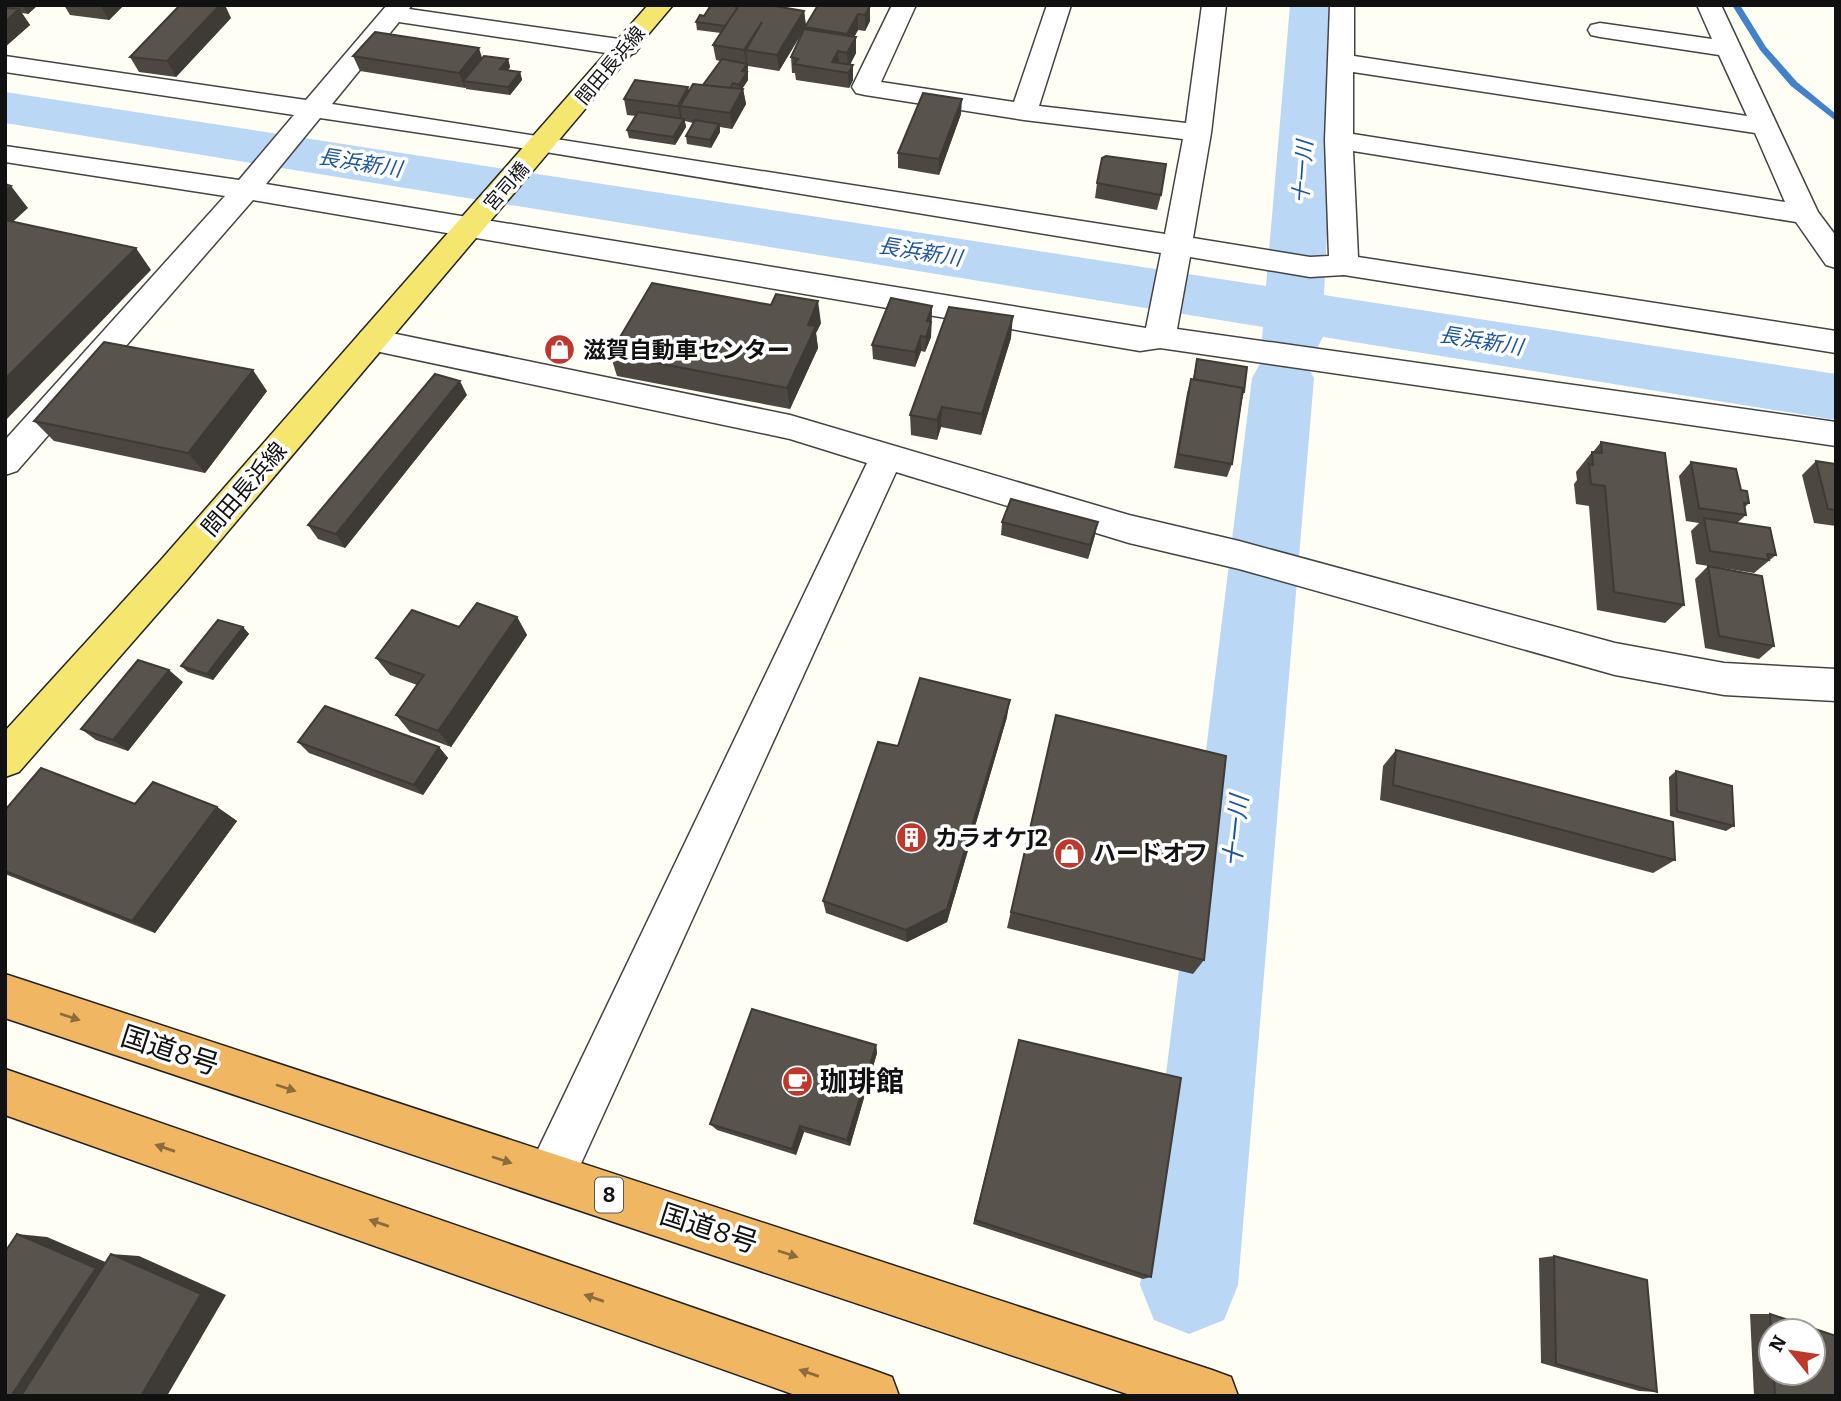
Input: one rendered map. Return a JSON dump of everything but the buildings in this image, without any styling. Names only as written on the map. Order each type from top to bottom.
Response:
[{"type":"highway","name":"国道8号","points":[[5,996],[1212,1396]]},
{"type":"highway","points":[[5,1092],[873,1396]]},
{"type":"main road","name":"間田長浜線","points":[[537,150],[661,5]]},
{"type":"main road","name":"宮司橋","points":[[474,223],[537,150]]},
{"type":"main road","name":"間田長浜線","points":[[5,759],[474,223]]},
{"type":"street","points":[[904,5],[865,87],[1024,112],[1198,133]]},
{"type":"street","points":[[1024,112],[1059,5]]},
{"type":"street","points":[[1161,331],[1198,133],[1214,5]]},
{"type":"street","points":[[1342,5],[1339,140],[1344,265]]},
{"type":"street","points":[[1709,5],[1805,214],[1836,258]]},
{"type":"street","points":[[5,462],[250,186],[397,9],[626,48]]},
{"type":"street","points":[[1600,30],[1731,49]]},
{"type":"street","points":[[1340,62],[1765,127]]},
{"type":"street","points":[[5,64],[310,115],[1177,249],[1310,267],[1344,265],[1836,342]]},
{"type":"street","points":[[1339,140],[1805,214]]},
{"type":"street","points":[[5,153],[250,186],[1140,340],[1161,331],[1836,434]]},
{"type":"street","points":[[372,340],[790,427],[1129,529],[1239,555],[1615,659],[1724,679],[1836,685]]},
{"type":"street","points":[[551,1175],[887,455]]},
{"type":"waterway","name":"十一川","points":[[1294,311],[1314,5]]},
{"type":"waterway","points":[[1736,5],[1763,48],[1794,84],[1836,119]]},
{"type":"waterway","name":"長浜新川","points":[[5,107],[1294,311]]},
{"type":"waterway","name":"十一川","points":[[1292,339],[1294,311]]},
{"type":"waterway","name":"長浜新川","points":[[1294,311],[1836,397]]},
{"type":"waterway","name":"十一川","points":[[1189,1285],[1283,378]]},
{"type":"place","name":"滋賀自動車センター","points":[[560,350]]},
{"type":"place","name":"カラオケJ2","points":[[912,838]]},
{"type":"place","name":"ハードオフ","points":[[1070,853]]},
{"type":"place","name":"珈琲館","points":[[797,1081]]}]
